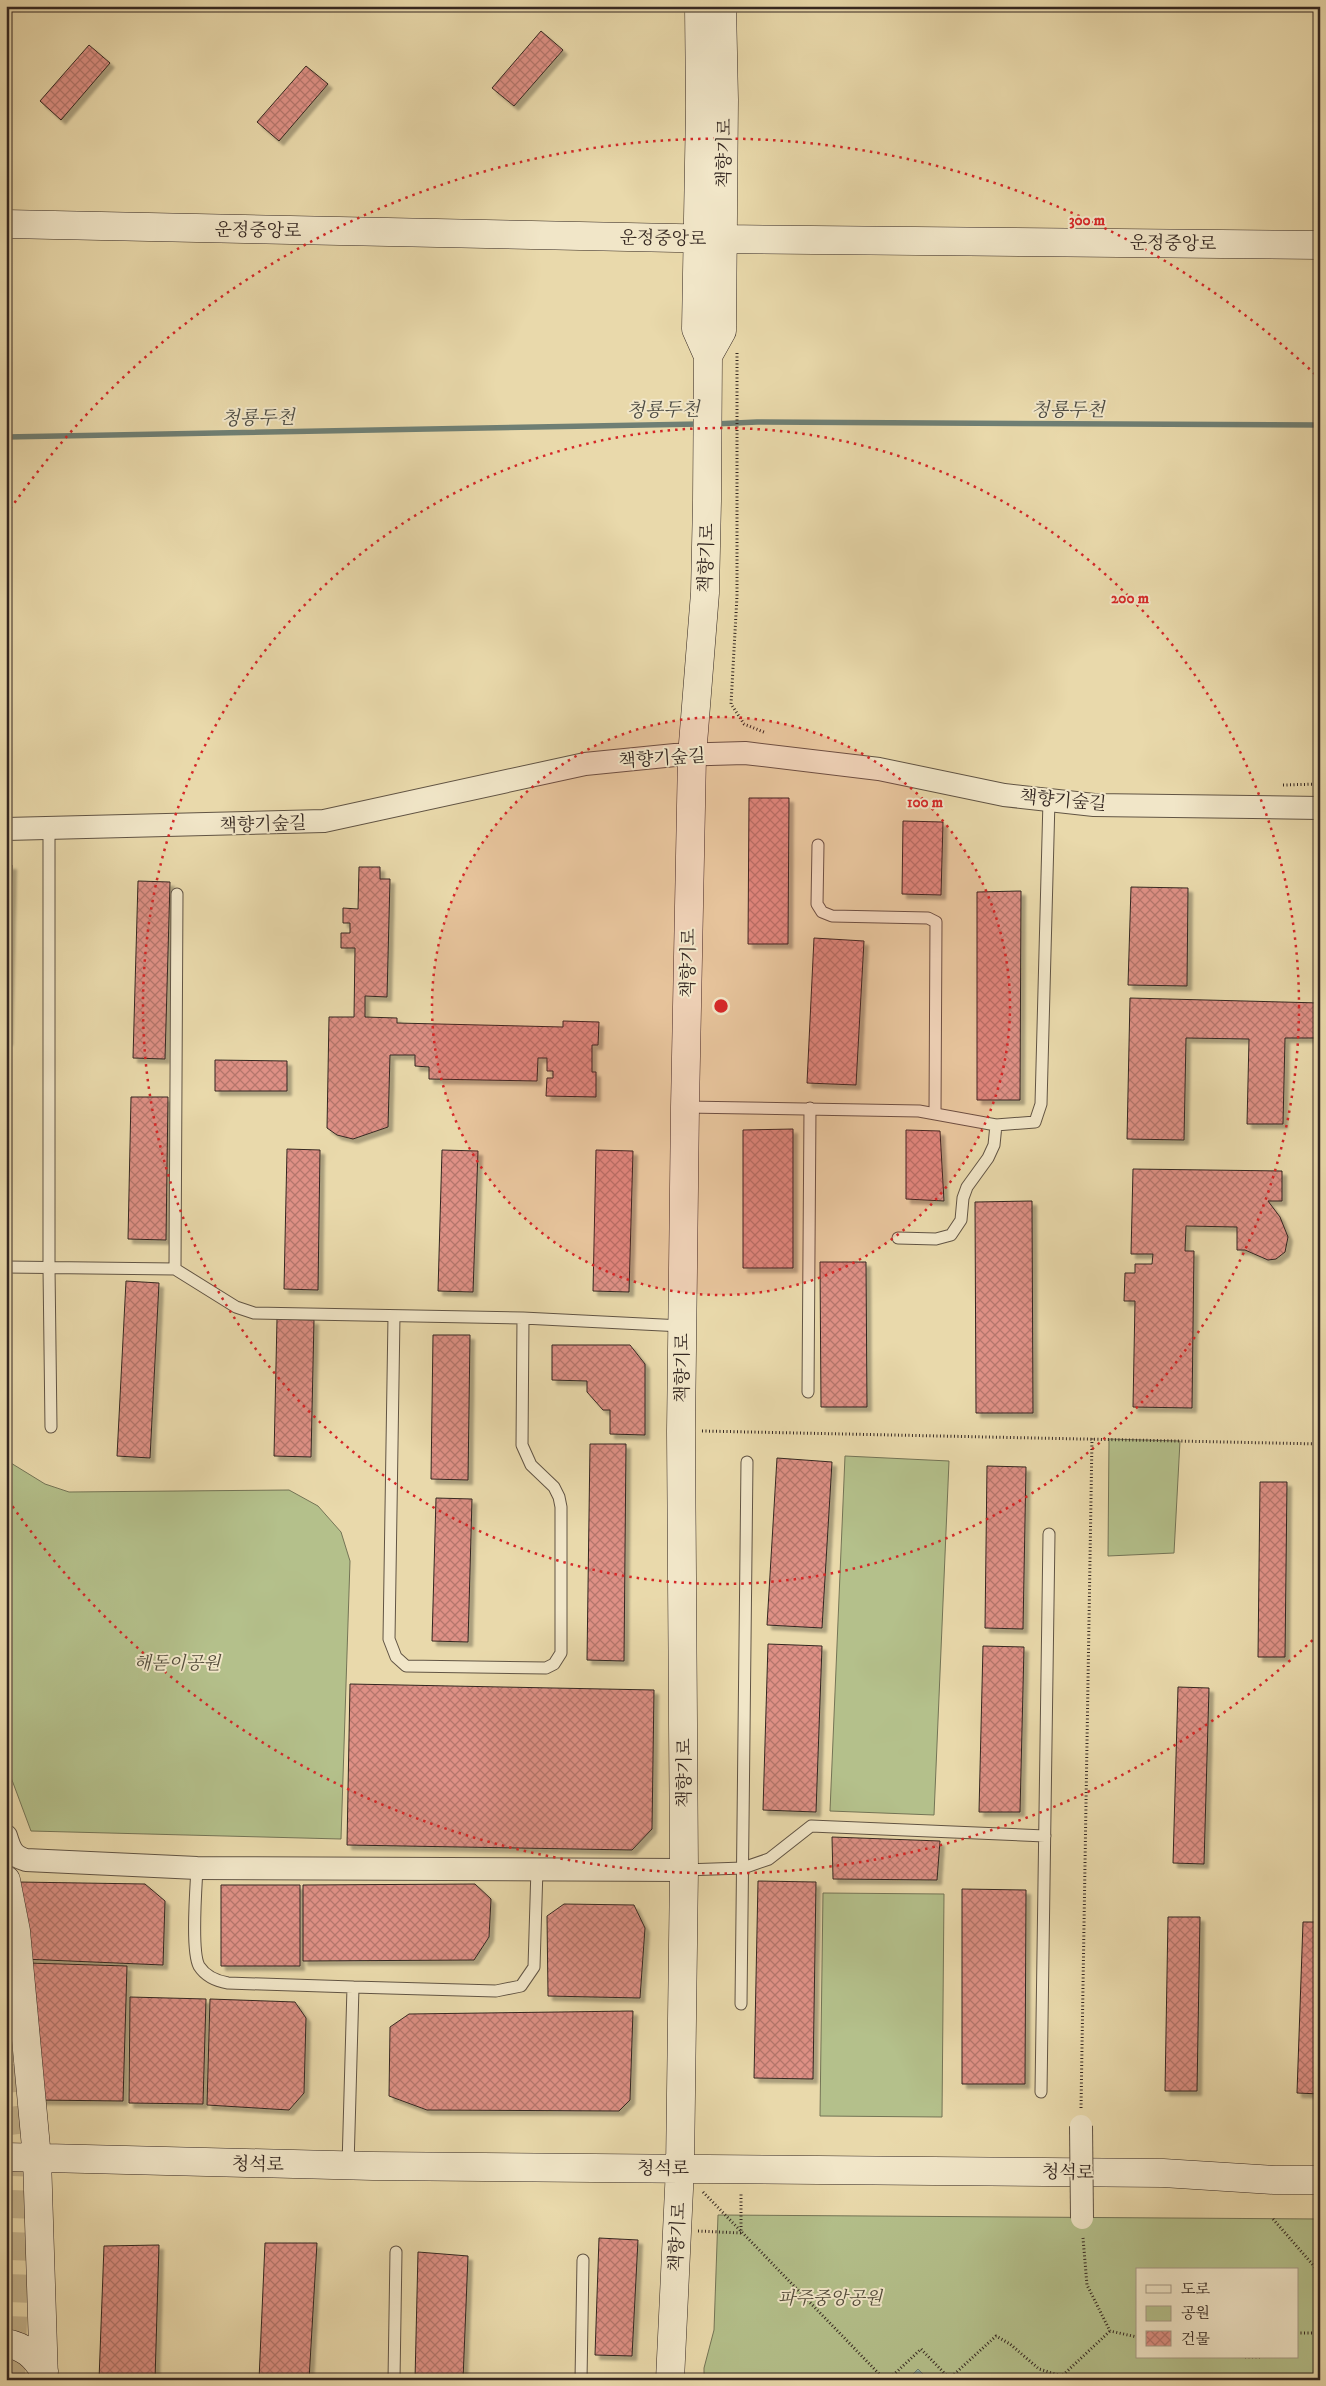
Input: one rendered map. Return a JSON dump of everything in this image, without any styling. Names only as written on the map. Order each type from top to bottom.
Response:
[{"type":"street","name":"책향기로","points":[[670,2380],[680,2168],[684,1870],[681,1431],[692,756],[705,593],[708,356],[722,331],[710,239],[700,107],[699,6]]},
{"type":"street","name":"책향기로","points":[[710,239],[724,100],[722,6]]},
{"type":"street","name":"운정중앙로","points":[[6,224],[710,239],[1320,245]]},
{"type":"street","name":"책향기숲길","points":[[6,829],[324,822],[585,764],[676,755],[744,753],[869,768],[1004,795],[1094,805],[1320,808]]},
{"type":"street","points":[[6,1836],[11,1852],[17,1857],[26,1860],[197,1868],[684,1870]]},
{"type":"street","points":[[6,1880],[11,1939],[37,2158],[44,2375]]},
{"type":"street","points":[[1081,2126],[1082,2218]]},
{"type":"street","name":"청석로","points":[[6,2156],[348,2166],[1163,2173],[1274,2180],[1320,2180]]},
{"type":"street","points":[[6,2343],[21,2346],[36,2357],[44,2375]]},
{"type":"lane","points":[[685,1107],[919,1111],[996,1125],[1035,1122],[1041,1104],[1049,800]]},
{"type":"lane","points":[[49,827],[51,1427]]},
{"type":"lane","points":[[818,845],[817,904],[822,912],[832,916],[928,918],[936,922],[935,1114]]},
{"type":"lane","points":[[175,1269],[178,894]]},
{"type":"lane","points":[[808,1392],[810,1108]]},
{"type":"lane","points":[[898,1238],[936,1239],[952,1235],[961,1220],[963,1198],[967,1187],[988,1158],[994,1145],[996,1125]]},
{"type":"lane","points":[[6,1267],[175,1269],[236,1307],[254,1313],[523,1318],[682,1326]]},
{"type":"lane","points":[[394,1316],[389,1639],[396,1657],[406,1666],[546,1668],[554,1664],[561,1653],[561,1507],[560,1497],[554,1487],[531,1466],[522,1445],[523,1318]]},
{"type":"lane","points":[[741,2004],[747,1462]]},
{"type":"lane","points":[[1041,2092],[1049,1534]]},
{"type":"lane","points":[[684,1870],[743,1868],[769,1859],[812,1826],[1045,1836]]},
{"type":"lane","points":[[197,1868],[195,1950],[198,1964],[205,1974],[216,1981],[228,1983],[496,1991],[521,1986],[534,1967],[537,1868]]},
{"type":"lane","points":[[348,2166],[353,1987]]},
{"type":"lane","points":[[394,2380],[396,2252]]},
{"type":"lane","points":[[581,2380],[583,2260]]},
{"type":"path","points":[[737,380],[737,596],[731,704],[744,724],[768,734]]},
{"type":"path","points":[[1281,785],[1320,784]]},
{"type":"path","points":[[681,1431],[1320,1444]]},
{"type":"path","points":[[1081,2126],[1092,1438]]},
{"type":"path","points":[[680,2168],[741,2233],[887,2380],[921,2349],[950,2379],[996,2336],[1010,2344],[1039,2369],[1062,2376],[1110,2331]]},
{"type":"path","points":[[740,2169],[741,2233]]},
{"type":"path","points":[[1082,2218],[1083,2253],[1087,2285],[1110,2331],[1136,2337]]},
{"type":"path","points":[[1272,2219],[1320,2273]]},
{"type":"path","points":[[677,2230],[741,2233]]},
{"type":"path","points":[[1298,2333],[1320,2333]]},
{"type":"green space","points":[[1109,1439],[1180,1441],[1174,1553],[1108,1556]]},
{"type":"green space","points":[[845,1456],[949,1461],[934,1815],[830,1811]]},
{"type":"green space","name":"해돋이공원","points":[[6,1460],[45,1484],[69,1492],[289,1490],[318,1506],[341,1532],[350,1561],[341,1839],[31,1831],[6,1764]]},
{"type":"green space","points":[[823,1893],[944,1894],[942,2117],[820,2116]]},
{"type":"green space","name":"파주중앙공원","points":[[718,2215],[1320,2219],[1320,2380],[704,2380],[704,2368],[714,2330]]},
{"type":"shaded area","points":[[918,2369],[929,2380],[907,2380]]},
{"type":"building","points":[[541,31],[563,50],[514,106],[492,88]]},
{"type":"building","points":[[89,45],[110,63],[61,120],[40,101]]},
{"type":"building","points":[[306,66],[328,84],[279,141],[257,122]]},
{"type":"building","points":[[749,798],[789,798],[788,944],[748,944]]},
{"type":"building","points":[[903,821],[943,822],[941,895],[902,894]]},
{"type":"building","points":[[6,865],[12,865],[8,1041],[6,1041]]},
{"type":"building","points":[[359,867],[380,867],[380,879],[390,879],[387,997],[365,996],[365,1017],[397,1018],[397,1023],[563,1027],[563,1021],[599,1022],[598,1045],[592,1045],[592,1072],[596,1072],[596,1097],[546,1096],[547,1078],[553,1078],[553,1071],[547,1071],[547,1058],[538,1058],[537,1081],[429,1079],[429,1067],[415,1066],[415,1055],[390,1055],[388,1127],[353,1139],[337,1135],[327,1128],[329,1017],[354,1017],[355,948],[341,948],[341,933],[350,933],[350,923],[343,923],[343,908],[358,909]]},
{"type":"building","points":[[138,881],[170,882],[165,1059],[133,1058]]},
{"type":"building","points":[[1131,887],[1188,888],[1187,986],[1128,985]]},
{"type":"building","points":[[1021,891],[1020,1100],[977,1100],[977,892]]},
{"type":"building","points":[[814,938],[864,941],[856,1085],[807,1083]]},
{"type":"building","points":[[1130,998],[1320,1003],[1320,1038],[1285,1038],[1283,1124],[1247,1124],[1249,1039],[1186,1038],[1184,1140],[1127,1139]]},
{"type":"building","points":[[215,1060],[287,1061],[287,1091],[215,1091]]},
{"type":"building","points":[[131,1097],[168,1097],[166,1240],[128,1239]]},
{"type":"building","points":[[793,1129],[793,1268],[743,1268],[743,1130]]},
{"type":"building","points":[[906,1130],[940,1131],[944,1201],[906,1199]]},
{"type":"building","points":[[287,1149],[320,1150],[318,1290],[284,1289]]},
{"type":"building","points":[[442,1150],[478,1151],[473,1292],[438,1291]]},
{"type":"building","points":[[596,1150],[633,1151],[629,1292],[593,1291]]},
{"type":"building","points":[[1133,1169],[1282,1171],[1282,1201],[1268,1201],[1280,1217],[1288,1237],[1285,1252],[1276,1259],[1268,1260],[1245,1250],[1237,1250],[1237,1227],[1186,1226],[1185,1251],[1194,1251],[1192,1408],[1133,1407],[1135,1301],[1124,1301],[1125,1273],[1135,1273],[1135,1264],[1152,1264],[1153,1254],[1131,1254]]},
{"type":"building","points":[[1032,1201],[1033,1413],[976,1413],[975,1202]]},
{"type":"building","points":[[820,1262],[866,1262],[867,1407],[821,1407]]},
{"type":"building","points":[[126,1281],[159,1283],[150,1458],[117,1456]]},
{"type":"building","points":[[277,1319],[314,1320],[311,1457],[274,1456]]},
{"type":"building","points":[[433,1335],[470,1335],[468,1480],[431,1479]]},
{"type":"building","points":[[552,1345],[630,1345],[645,1364],[645,1435],[610,1434],[610,1410],[603,1410],[587,1392],[587,1381],[552,1380]]},
{"type":"building","points":[[590,1444],[626,1444],[624,1661],[587,1660]]},
{"type":"building","points":[[777,1458],[832,1462],[822,1628],[767,1625]]},
{"type":"building","points":[[987,1466],[1026,1467],[1023,1629],[985,1628]]},
{"type":"building","points":[[1260,1482],[1287,1482],[1285,1657],[1258,1657]]},
{"type":"building","points":[[436,1498],[472,1499],[468,1642],[432,1641]]},
{"type":"building","points":[[768,1644],[822,1646],[816,1812],[763,1810]]},
{"type":"building","points":[[983,1646],[1024,1647],[1020,1812],[979,1812]]},
{"type":"building","points":[[350,1684],[654,1690],[652,1829],[632,1850],[347,1845]]},
{"type":"building","points":[[1178,1687],[1209,1688],[1204,1864],[1173,1863]]},
{"type":"building","points":[[832,1837],[940,1841],[937,1880],[833,1879]]},
{"type":"building","points":[[758,1881],[816,1882],[813,2079],[754,2078]]},
{"type":"building","points":[[19,1882],[145,1884],[165,1901],[163,1965],[23,1959]]},
{"type":"building","points":[[475,1884],[491,1899],[489,1937],[474,1960],[303,1961],[303,1885]]},
{"type":"building","points":[[221,1885],[300,1885],[300,1966],[221,1966]]},
{"type":"building","points":[[962,1889],[1026,1890],[1025,2084],[962,2084]]},
{"type":"building","points":[[564,1904],[634,1905],[645,1928],[640,1998],[548,1996],[547,1916]]},
{"type":"building","points":[[1168,1917],[1200,1917],[1197,2091],[1165,2091]]},
{"type":"building","points":[[1303,1922],[1320,1922],[1320,2094],[1297,2093]]},
{"type":"building","points":[[28,1963],[127,1966],[123,2101],[36,2100]]},
{"type":"building","points":[[130,1997],[206,1999],[203,2104],[129,2103]]},
{"type":"building","points":[[210,1999],[295,2002],[306,2018],[304,2093],[289,2110],[207,2105]]},
{"type":"building","points":[[633,2011],[630,2100],[619,2111],[427,2110],[389,2096],[390,2027],[409,2014]]},
{"type":"building","points":[[599,2238],[638,2240],[632,2356],[595,2355]]},
{"type":"building","points":[[265,2243],[317,2243],[309,2380],[259,2380]]},
{"type":"building","points":[[159,2245],[155,2380],[99,2380],[104,2246]]},
{"type":"building","points":[[418,2252],[468,2256],[463,2380],[415,2380]]},
{"type":"waterway","name":"청룡두천","points":[[714,424],[757,422],[1320,425]]},
{"type":"waterway","name":"청룡두천","points":[[6,437],[700,424]]},
{"type":"tunnel","points":[[6,2065],[18,2162],[11,2380]]}]
